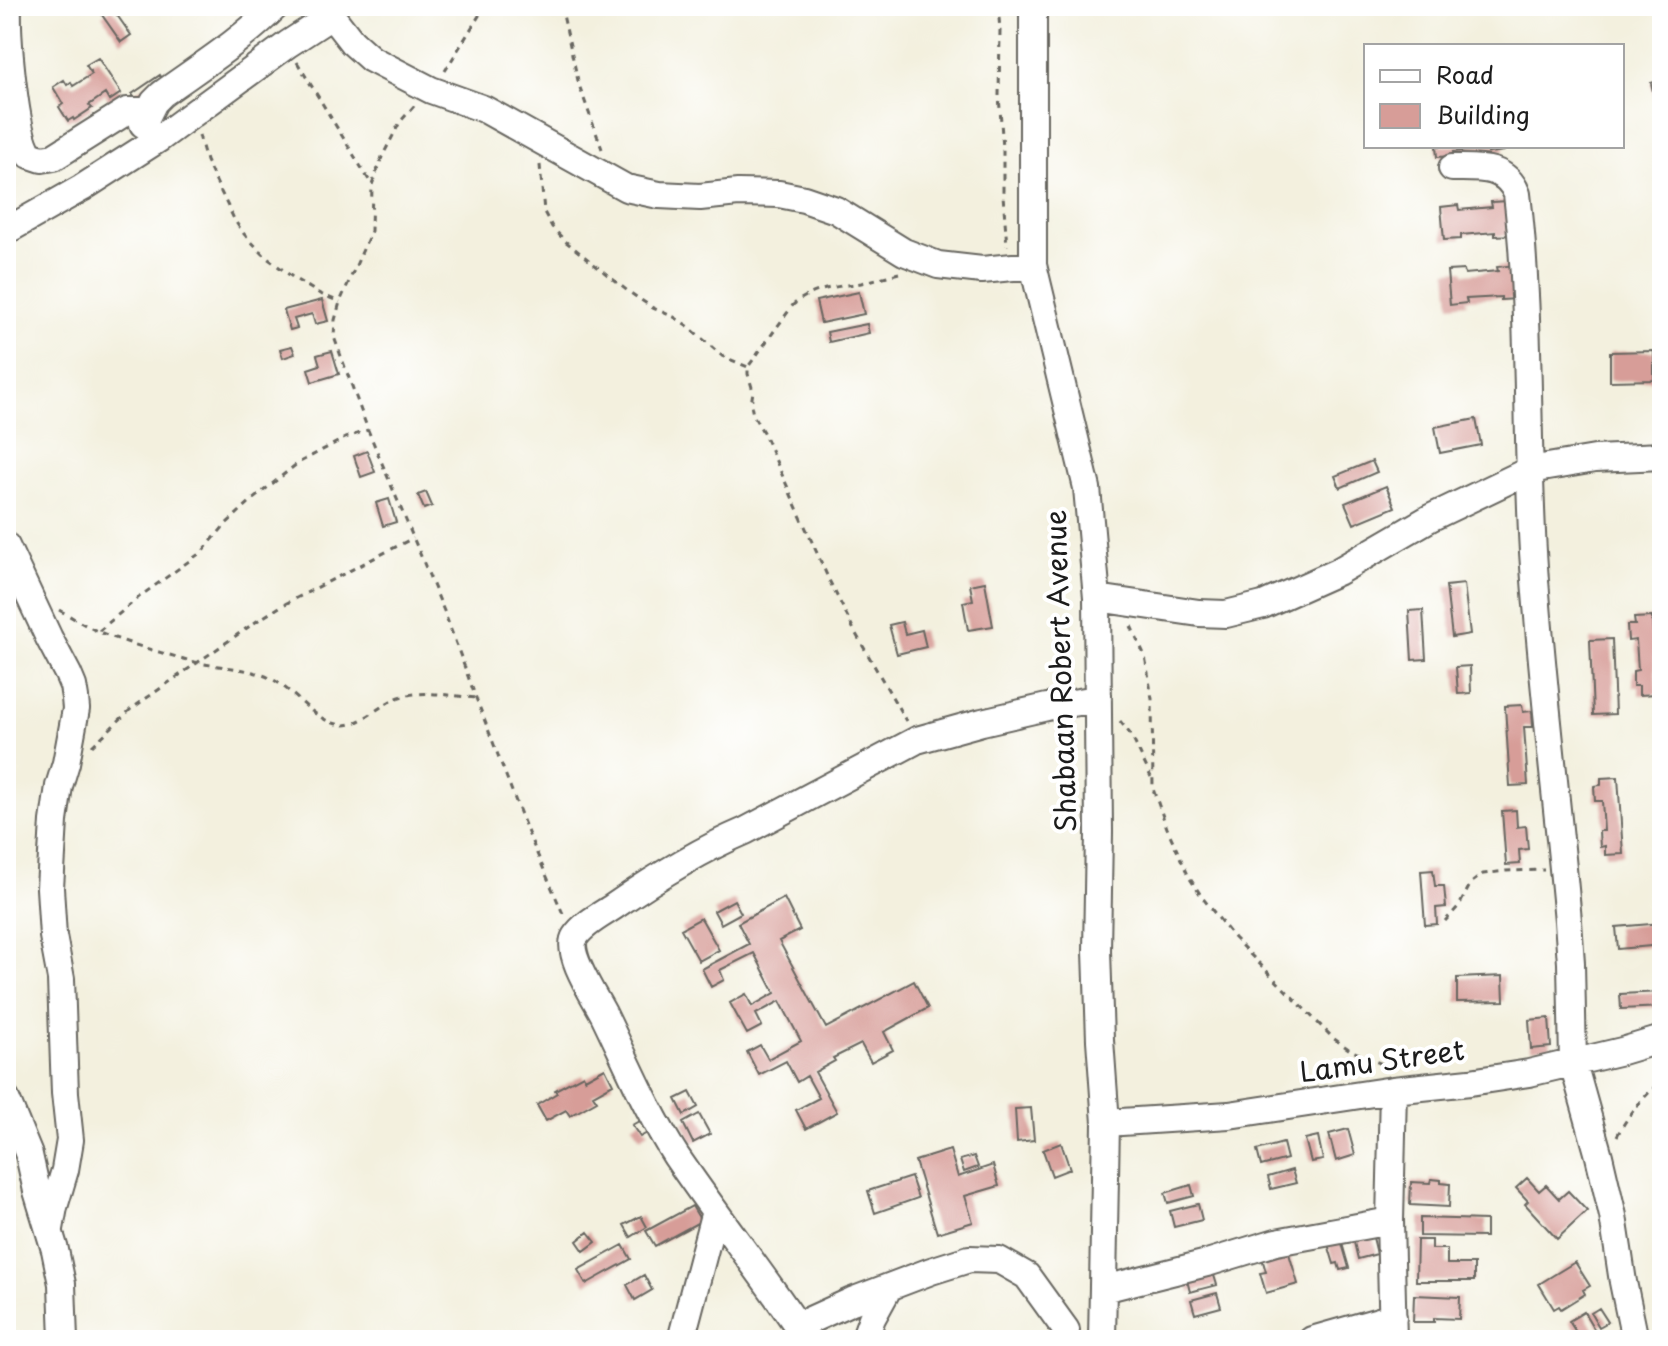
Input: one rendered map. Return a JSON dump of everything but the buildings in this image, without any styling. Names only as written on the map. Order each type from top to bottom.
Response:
[{"type":"street","points":[[136,153],[148,111],[154,102],[218,56],[276,6]]},
{"type":"street","name":"Shabaan Robert Avenue","points":[[1033,6],[1033,265],[1087,488],[1107,600],[1097,699],[1097,951],[1106,1123],[1102,1340]]},
{"type":"street","points":[[6,231],[82,188],[186,121],[327,11],[352,42],[371,59],[431,90],[484,109],[626,188],[659,195],[700,197],[738,193],[779,194],[836,210],[904,252],[938,265],[982,270],[1033,265]]},
{"type":"street","points":[[7,18],[17,109],[30,155],[42,159],[54,157],[127,111],[148,111]]},
{"type":"street","points":[[1452,168],[1501,173],[1510,179],[1517,194],[1526,309],[1533,551],[1564,872],[1571,963],[1573,1063],[1607,1187],[1635,1340]]},
{"type":"street","points":[[1107,600],[1226,614],[1263,605],[1337,572],[1430,518],[1530,470],[1595,459],[1662,456]]},
{"type":"street","points":[[6,546],[73,686],[76,709],[59,786],[50,888],[53,936],[61,979],[70,1140],[50,1229]]},
{"type":"street","points":[[1097,699],[1021,713],[917,740],[656,877],[591,922],[573,939],[580,970],[647,1107],[675,1154],[802,1333],[852,1301],[969,1259],[999,1260],[1027,1276],[1058,1335],[1104,1298],[1276,1242],[1390,1221]]},
{"type":"street","name":"Lamu Street","points":[[1106,1123],[1229,1115],[1396,1081],[1470,1082],[1529,1073],[1662,1039]]},
{"type":"street","points":[[1312,1340],[1393,1328],[1390,1221],[1396,1081]]},
{"type":"street","points":[[6,1099],[29,1155],[50,1229],[62,1284],[64,1340]]},
{"type":"street","points":[[681,1340],[715,1211]]},
{"type":"street","points":[[864,1340],[889,1287]]},
{"type":"path","points":[[485,6],[446,70],[400,122],[382,157],[372,185],[371,231],[340,302],[334,337],[368,430],[444,611],[528,833],[573,939]]},
{"type":"path","points":[[561,6],[579,85],[600,142],[607,176]]},
{"type":"path","points":[[998,6],[1006,268]]},
{"type":"path","points":[[288,44],[372,185]]},
{"type":"path","points":[[186,121],[195,128],[206,161],[244,234],[266,257],[295,279],[340,302]]},
{"type":"path","points":[[540,164],[544,212],[557,234],[629,292],[688,326],[722,356],[748,367]]},
{"type":"path","points":[[917,740],[842,607],[753,415],[753,391],[748,367],[801,297],[938,265]]},
{"type":"path","points":[[99,631],[139,597],[203,551],[225,525],[298,463],[345,438],[368,430]]},
{"type":"path","points":[[66,763],[85,752],[131,709],[283,605],[413,538]]},
{"type":"path","points":[[30,597],[123,641],[198,662],[248,670],[272,679],[324,719],[338,724],[356,722],[400,697],[436,694],[476,698]]},
{"type":"path","points":[[1107,600],[1145,656],[1152,699],[1156,799],[1189,877],[1234,938],[1279,985],[1342,1045],[1396,1081]]},
{"type":"path","points":[[1097,699],[1131,735],[1153,779]]},
{"type":"path","points":[[1445,921],[1459,906],[1471,883],[1483,874],[1526,870],[1564,872]]},
{"type":"path","points":[[1614,1145],[1634,1110],[1662,1080]]}]
